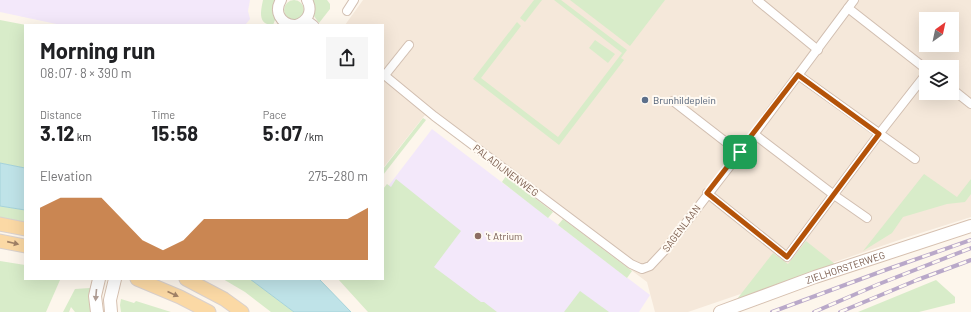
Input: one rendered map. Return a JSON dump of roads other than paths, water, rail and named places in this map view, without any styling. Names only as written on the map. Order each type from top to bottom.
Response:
[{"type":"main road","points":[[0,224],[24,229]]},
{"type":"main road","name":"ZIELHORSTERWEG","points":[[720,312],[816,277],[971,226]]},
{"type":"main road","points":[[0,241],[24,246]]},
{"type":"main road","points":[[97,312],[95,296],[99,280]]},
{"type":"main road","points":[[111,312],[110,300],[115,280]]},
{"type":"main road","points":[[139,280],[180,297],[209,312]]},
{"type":"main road","points":[[188,280],[224,299],[242,312]]},
{"type":"street","points":[[281,0],[278,7],[278,13],[280,18],[289,24],[310,22],[310,10],[307,0]]},
{"type":"street","points":[[347,11],[354,0]]},
{"type":"street","points":[[757,0],[818,50]]},
{"type":"street","name":"SAGENLAAN","points":[[631,264],[642,269],[650,266],[665,250],[707,193],[818,50],[854,0]]},
{"type":"street","points":[[848,8],[919,64]]},
{"type":"street","points":[[384,75],[409,45]]},
{"type":"street","name":"PALADIJNENWEG","points":[[384,75],[434,116],[631,264]]},
{"type":"street","points":[[798,75],[915,159]]},
{"type":"street","points":[[707,193],[787,257],[919,83]]},
{"type":"street","points":[[959,95],[971,104]]},
{"type":"street","points":[[673,101],[740,152]]},
{"type":"street","points":[[754,134],[834,195],[867,218]]},
{"type":"water","points":[[0,163],[24,168],[24,210],[0,206]]},
{"type":"water","points":[[251,280],[320,280],[351,312],[294,312]]},
{"type":"railway","points":[[772,312],[971,240]]},
{"type":"railway","points":[[814,312],[879,284],[971,248]]},
{"type":"railway","points":[[840,312],[917,280],[971,260]]},
{"type":"place","name":"Brunhildeplein","points":[[645,100]]},
{"type":"place","name":"'t Atrium","points":[[478,236]]}]
